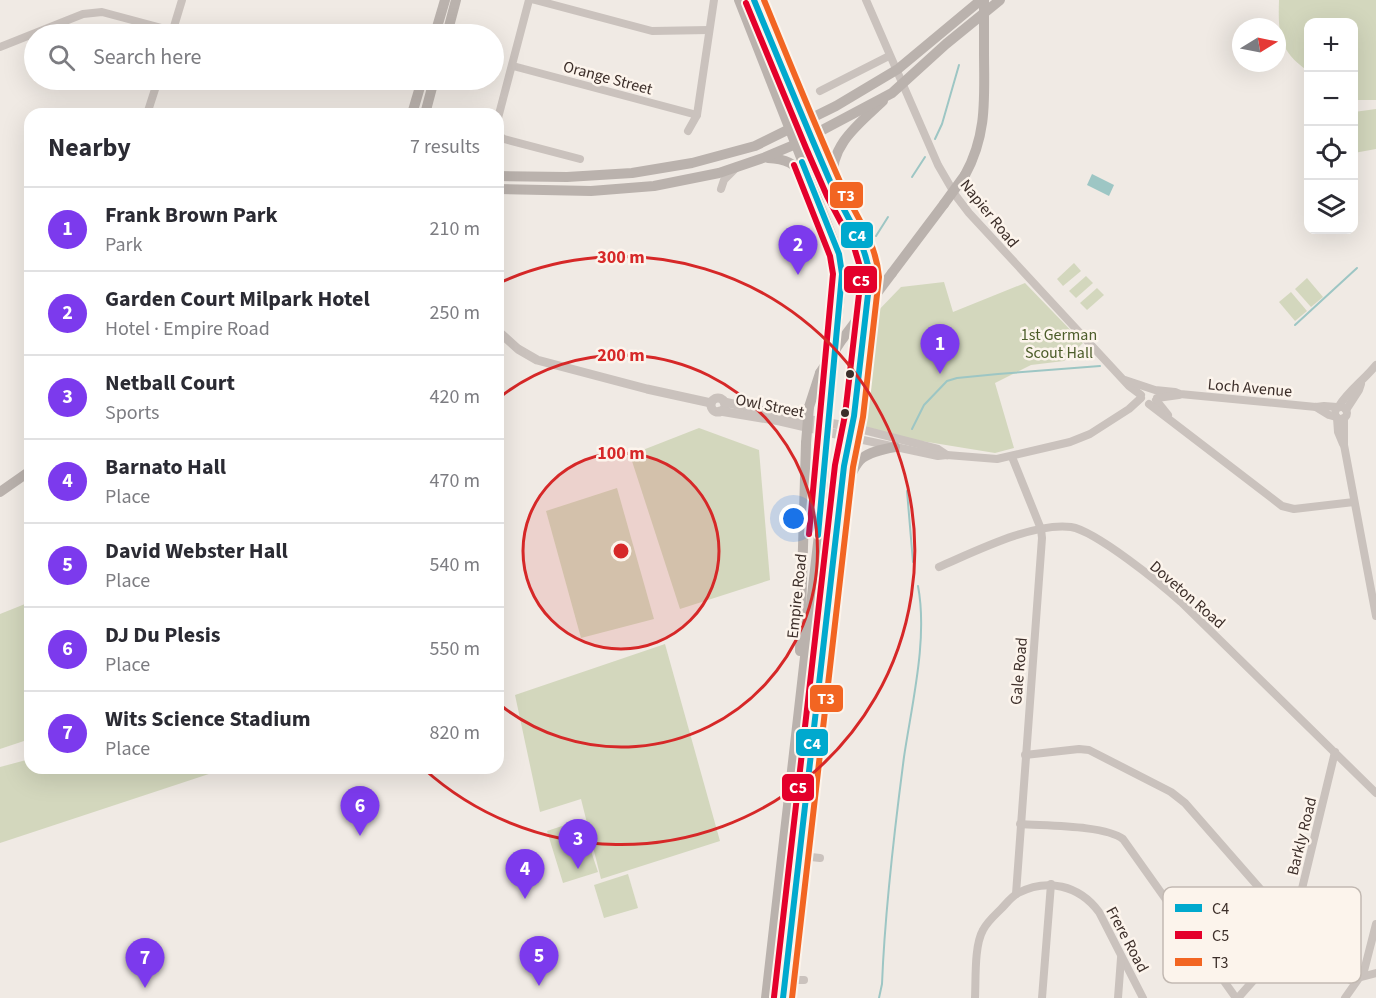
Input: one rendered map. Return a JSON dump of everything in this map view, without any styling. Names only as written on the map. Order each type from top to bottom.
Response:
[{"type":"main road","points":[[438,24],[445,0]]},
{"type":"main road","points":[[450,24],[456,0]]},
{"type":"main road","name":"Empire Road","points":[[754,0],[834,190],[861,240],[870,266],[864,337],[844,466],[783,998]]},
{"type":"main road","points":[[804,666],[800,652],[800,638],[809,407],[820,373],[841,340],[965,175],[977,151],[983,127],[982,0]]},
{"type":"main road","points":[[504,176],[601,176],[664,169],[716,158],[755,146],[856,95],[898,69],[982,0]]},
{"type":"main road","points":[[834,190],[832,168],[840,147],[855,128],[946,44],[1000,0]]},
{"type":"main road","name":"Empire Road","points":[[739,2],[839,254],[842,270],[820,517],[766,998]]},
{"type":"main road","points":[[414,108],[419,90]]},
{"type":"main road","points":[[427,108],[431,90]]},
{"type":"main road","points":[[504,189],[591,191],[654,186],[737,167],[796,144],[892,93]]},
{"type":"main road","points":[[763,158],[786,160],[797,166],[810,181]]},
{"type":"main road","points":[[840,508],[858,461],[872,452],[896,447]]},
{"type":"main road","points":[[0,483],[24,467]]},
{"type":"main road","points":[[0,492],[24,475]]},
{"type":"street","points":[[174,24],[182,0]]},
{"type":"street","points":[[501,108],[529,0]]},
{"type":"street","points":[[535,0],[652,31],[710,30]]},
{"type":"street","name":"Napier Road","points":[[866,0],[938,165],[969,213],[1125,380],[1149,397],[1173,424],[1282,506],[1300,508],[1354,502]]},
{"type":"street","points":[[688,131],[697,115],[716,2]]},
{"type":"street","points":[[58,24],[83,14],[102,12],[144,24]]},
{"type":"street","points":[[0,47],[24,37]]},
{"type":"street","points":[[820,91],[889,56]]},
{"type":"street","name":"Orange Street","points":[[513,66],[697,115]]},
{"type":"street","points":[[149,108],[155,90]]},
{"type":"street","points":[[504,139],[580,159]]},
{"type":"street","points":[[721,189],[724,180],[737,167]]},
{"type":"street","name":"Owl Street","points":[[504,336],[518,349],[537,360],[711,403],[714,411],[722,407],[850,432]]},
{"type":"street","points":[[1376,365],[1360,384],[1347,394],[1340,413],[1338,432],[1344,445],[1376,616]]},
{"type":"street","name":"Loch Avenue","points":[[1149,397],[1180,394],[1316,407],[1329,415],[1340,413]]},
{"type":"street","points":[[850,432],[896,447],[938,456],[989,459],[1012,457],[1082,438],[1149,397]]},
{"type":"street","points":[[850,432],[938,449],[947,455]]},
{"type":"street","name":"Gale Road","points":[[1012,457],[1041,529],[1016,894]]},
{"type":"street","name":"Doveton Road","points":[[939,567],[997,543],[1041,529],[1067,527],[1083,530],[1096,537],[1166,589],[1376,793]]},
{"type":"street","points":[[1025,755],[1089,750],[1179,797],[1259,887]]},
{"type":"street","name":"Barkly Road","points":[[1304,887],[1335,752]]},
{"type":"street","points":[[1020,824],[1093,830],[1116,835],[1123,839],[1163,895]]},
{"type":"street","points":[[975,998],[982,931],[1016,894],[1051,884],[1041,998]]},
{"type":"street","name":"Frere Road","points":[[1051,884],[1079,893],[1093,903],[1143,998]]},
{"type":"street","points":[[1361,977],[1376,924]]},
{"type":"street","points":[[1118,998],[1121,955]]},
{"type":"street","points":[[1361,977],[1376,973]]},
{"type":"street","points":[[1226,983],[1237,998]]},
{"type":"street","name":"Barkly Road","points":[[1237,998],[1249,983]]},
{"type":"street","points":[[1345,998],[1356,983]]},
{"type":"green space","points":[[1279,0],[1376,0],[1376,100],[1358,100],[1358,18],[1304,18],[1304,68],[1286,49],[1286,18],[1279,18]]},
{"type":"green space","points":[[1376,109],[1376,149],[1358,152],[1358,111]]},
{"type":"green space","points":[[1074,263],[1081,271],[1063,286],[1057,279]]},
{"type":"green space","points":[[1086,276],[1093,283],[1076,298],[1069,291]]},
{"type":"green space","points":[[1307,278],[1323,297],[1311,307],[1295,289]]},
{"type":"green space","name":"1st German Scout Hall","points":[[944,282],[953,312],[1025,283],[1083,343],[1064,361],[1031,365],[995,383],[1014,448],[995,453],[860,431],[873,316],[901,287]]},
{"type":"green space","points":[[1097,288],[1104,295],[1087,310],[1080,303]]},
{"type":"green space","points":[[1291,292],[1307,311],[1295,321],[1279,302]]},
{"type":"green space","points":[[699,428],[759,450],[770,580],[680,609],[630,455]]},
{"type":"green space","points":[[617,488],[654,619],[581,638],[546,511]]},
{"type":"green space","points":[[24,604],[24,741],[0,749],[0,614]]},
{"type":"green space","points":[[665,644],[720,841],[601,879],[581,799],[540,812],[515,695]]},
{"type":"green space","points":[[24,761],[24,774],[209,774],[0,843],[0,767]]},
{"type":"green space","points":[[577,821],[582,837],[586,836],[598,872],[563,883],[547,831]]},
{"type":"green space","points":[[628,874],[638,908],[604,918],[594,885]]},
{"type":"water","points":[[1092,174],[1114,185],[1109,196],[1087,185]]},
{"type":"waterway","points":[[935,139],[942,124],[959,65]]},
{"type":"waterway","points":[[912,177],[925,157]]},
{"type":"waterway","points":[[876,236],[888,217]]},
{"type":"waterway","points":[[1295,325],[1357,268]]},
{"type":"waterway","points":[[912,429],[924,405],[947,381],[957,378],[1100,366]]},
{"type":"waterway","points":[[907,491],[913,562]]},
{"type":"waterway","points":[[879,998],[897,814],[920,649],[921,606],[918,586]]},
{"type":"transit line","name":"C4","points":[[754,0],[833,188],[860,242],[870,277],[854,416],[844,466],[783,998]]},
{"type":"transit line","name":"T3","points":[[764,0],[841,184],[874,252],[879,277],[863,417],[853,467],[792,998]]},
{"type":"transit line","name":"C5","points":[[746,3],[827,196],[854,247],[861,277],[845,415],[835,465],[774,997]]},
{"type":"transit line","name":"C4","points":[[802,162],[839,254],[842,274],[818,535]]},
{"type":"transit line","name":"C5","points":[[794,165],[830,256],[833,274],[809,534]]},
{"type":"place","name":"Garden Court Milpark Hotel","points":[[798,275]]},
{"type":"place","name":"Frank Brown Park","points":[[940,374]]},
{"type":"place","name":"DJ Du Plesis","points":[[360,836]]},
{"type":"place","name":"Netball Court","points":[[578,869]]},
{"type":"place","name":"Barnato Hall","points":[[525,899]]},
{"type":"place","name":"David Webster Hall","points":[[539,986]]},
{"type":"place","name":"Wits Science Stadium","points":[[145,988]]}]
